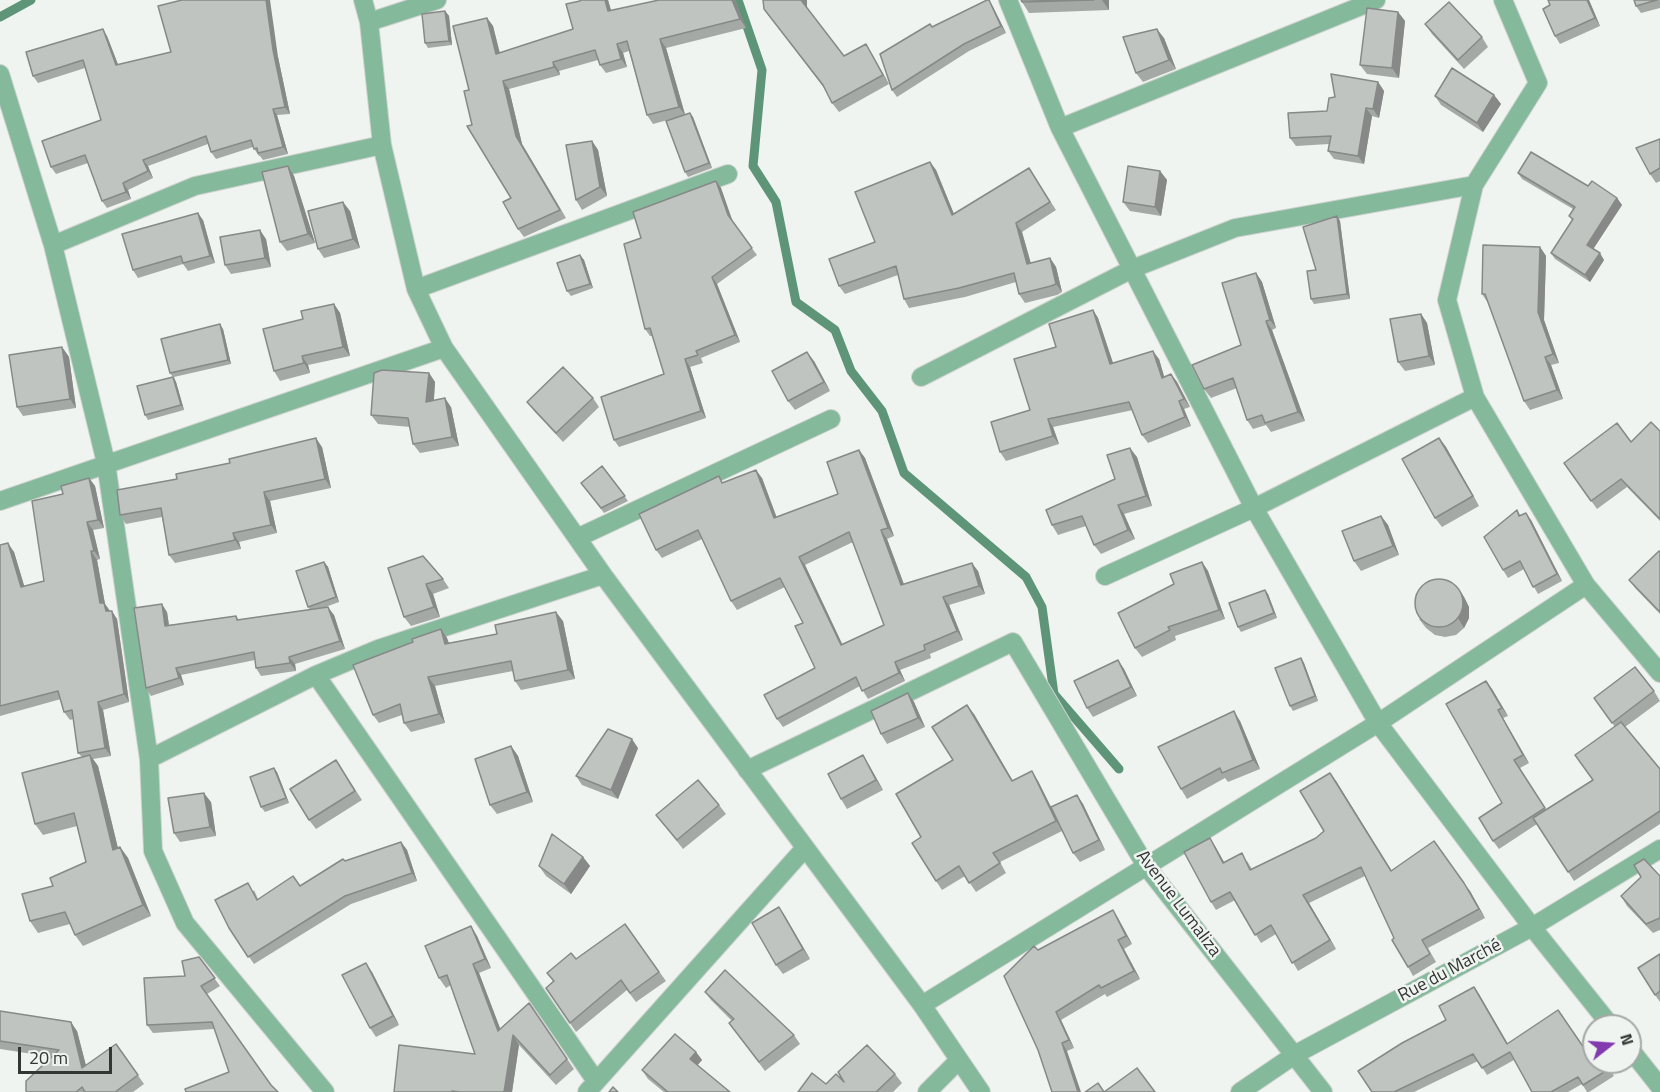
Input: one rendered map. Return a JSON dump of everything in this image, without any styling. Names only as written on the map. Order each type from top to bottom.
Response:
[{"type":"street","points":[[363,0],[369,21],[382,145],[416,289],[444,348],[603,575],[922,1005],[981,1092]]},
{"type":"street","points":[[369,21],[437,0]]},
{"type":"street","points":[[1008,0],[1060,128],[1254,508],[1378,723],[1532,927],[1601,1014]]},
{"type":"street","points":[[1060,128],[1376,0]]},
{"type":"street","points":[[1503,0],[1538,83],[1474,185],[1448,300],[1475,397],[1586,585],[1660,673]]},
{"type":"street","points":[[0,74],[53,245],[106,464],[149,759],[153,851],[185,923],[325,1092]]},
{"type":"street","points":[[53,245],[195,186],[382,145]]},
{"type":"street","points":[[416,289],[728,174]]},
{"type":"street","points":[[921,377],[1132,269],[1235,228],[1474,185]]},
{"type":"street","points":[[0,501],[444,348]]},
{"type":"street","points":[[1106,576],[1254,508],[1475,397]]},
{"type":"street","points":[[577,538],[831,419]]},
{"type":"street","points":[[149,759],[316,675],[378,649],[603,575]]},
{"type":"street","points":[[922,1005],[1378,723],[1586,585]]},
{"type":"street","name":"Avenue Lumaliza","points":[[747,770],[1013,642],[1146,866],[1296,1054],[1323,1092]]},
{"type":"street","points":[[316,675],[592,1087],[805,848]]},
{"type":"street","name":"Rue du Marché","points":[[1240,1092],[1296,1054],[1532,927],[1660,849]]},
{"type":"street","points":[[927,1092],[959,1060]]},
{"type":"street","points":[[1642,1064],[1660,1087]]},
{"type":"building","points":[[182,0],[266,0],[273,50],[285,107],[273,109],[283,147],[258,153],[251,140],[211,152],[206,136],[143,160],[148,171],[123,183],[126,192],[102,201],[85,155],[51,167],[42,141],[101,120],[83,60],[33,76],[26,52],[103,29],[116,65],[171,52],[158,6]]},
{"type":"building","points":[[580,0],[605,0],[608,11],[659,0],[732,0],[740,19],[660,39],[679,107],[647,115],[627,41],[617,44],[621,59],[600,65],[595,50],[553,62],[554,67],[503,81],[516,136],[560,210],[518,229],[503,202],[511,198],[467,126],[472,125],[464,91],[469,90],[453,26],[487,18],[496,54],[573,29],[566,4]]},
{"type":"building","points":[[763,0],[801,0],[844,56],[866,44],[883,75],[832,103],[823,85],[764,9]]},
{"type":"building","points":[[987,0],[1001,26],[964,44],[892,90],[880,54],[930,24],[932,27]]},
{"type":"building","points":[[1021,0],[1094,0],[1022,2]]},
{"type":"building","points":[[1548,0],[1587,0],[1595,18],[1555,36],[1543,9],[1550,5]]},
{"type":"building","points":[[1634,0],[1657,0],[1636,6]]},
{"type":"building","points":[[1449,2],[1482,37],[1458,60],[1425,24]]},
{"type":"building","points":[[1367,8],[1398,12],[1392,68],[1360,65]]},
{"type":"building","points":[[445,11],[449,41],[425,43],[422,14]]},
{"type":"building","points":[[1157,29],[1169,60],[1136,73],[1123,37]]},
{"type":"building","points":[[1452,68],[1494,95],[1477,123],[1435,96]]},
{"type":"building","points":[[1331,74],[1378,82],[1373,109],[1366,108],[1358,156],[1328,151],[1331,136],[1290,138],[1288,113],[1327,111],[1329,98],[1335,97]]},
{"type":"building","points":[[690,113],[709,163],[685,172],[666,121]]},
{"type":"building","points":[[1660,139],[1660,168],[1650,174],[1636,148]]},
{"type":"building","points":[[592,141],[600,187],[576,200],[566,145]]},
{"type":"building","points":[[1531,152],[1588,186],[1592,181],[1617,198],[1587,245],[1600,253],[1585,275],[1551,253],[1573,219],[1569,216],[1575,207],[1518,173]]},
{"type":"building","points":[[930,162],[952,215],[1029,168],[1050,202],[1016,223],[1027,264],[1050,258],[1056,284],[1019,294],[1014,273],[959,288],[904,299],[896,266],[839,286],[829,259],[875,242],[855,192]]},
{"type":"building","points":[[288,166],[308,234],[280,242],[262,172]]},
{"type":"building","points":[[1128,166],[1160,171],[1155,207],[1123,202]]},
{"type":"building","points":[[716,181],[728,215],[752,248],[712,277],[735,335],[696,351],[698,355],[685,359],[701,411],[614,440],[601,397],[664,374],[650,328],[645,329],[624,244],[641,238],[633,212]]},
{"type":"building","points":[[343,202],[353,239],[318,249],[308,211]]},
{"type":"building","points":[[198,213],[210,256],[183,263],[181,256],[133,270],[122,234]]},
{"type":"building","points":[[1337,216],[1347,294],[1311,299],[1307,271],[1316,270],[1303,227]]},
{"type":"building","points":[[260,230],[265,258],[225,265],[220,237]]},
{"type":"building","points":[[1483,245],[1540,247],[1538,312],[1553,354],[1545,357],[1557,390],[1524,401],[1485,294],[1482,294]]},
{"type":"building","points":[[580,255],[590,284],[567,291],[557,263]]},
{"type":"building","points":[[1256,273],[1270,320],[1266,321],[1298,412],[1265,423],[1262,415],[1247,420],[1233,378],[1204,389],[1192,365],[1241,345],[1222,283]]},
{"type":"building","points":[[334,304],[343,347],[302,356],[304,363],[274,371],[263,329],[303,319],[301,311]]},
{"type":"building","points":[[1093,310],[1110,364],[1153,351],[1162,378],[1171,374],[1184,399],[1179,401],[1185,417],[1142,435],[1129,402],[1048,419],[1053,436],[1000,452],[991,422],[1030,410],[1014,359],[1056,347],[1049,324]]},
{"type":"building","points":[[1421,314],[1429,356],[1398,362],[1390,319]]},
{"type":"building","points":[[220,324],[228,360],[170,373],[161,339]]},
{"type":"building","points":[[62,347],[70,399],[17,407],[9,355]]},
{"type":"building","points":[[807,352],[824,382],[788,401],[772,371]]},
{"type":"building","points":[[563,367],[593,398],[556,433],[527,402]]},
{"type":"building","points":[[382,370],[429,373],[426,402],[445,398],[452,437],[413,444],[408,418],[371,415],[374,373]]},
{"type":"building","points":[[173,377],[181,405],[145,415],[137,386]]},
{"type":"building","points":[[1651,422],[1660,431],[1660,519],[1621,479],[1591,501],[1564,463],[1617,423],[1631,442]]},
{"type":"building","points":[[316,438],[325,479],[264,492],[271,525],[233,533],[235,540],[169,555],[161,508],[120,515],[117,490],[177,479],[176,474],[230,463],[229,459]]},
{"type":"building","points":[[1439,438],[1473,496],[1435,518],[1402,459]]},
{"type":"building","points":[[1130,448],[1146,496],[1118,505],[1128,530],[1094,545],[1082,516],[1052,525],[1046,510],[1115,479],[1107,455]]},
{"type":"building","points":[[859,450],[888,528],[881,530],[901,585],[972,563],[979,586],[943,597],[957,631],[924,645],[925,650],[895,662],[899,673],[862,691],[856,677],[777,719],[764,695],[815,668],[795,626],[803,623],[780,578],[731,601],[698,530],[656,550],[639,514],[719,476],[722,483],[756,470],[774,518],[838,494],[827,462]],"holes":[[[849,532],[884,625],[841,645],[799,557]]]},
{"type":"building","points":[[602,466],[625,496],[601,508],[581,483]]},
{"type":"building","points":[[89,478],[98,520],[87,522],[94,551],[91,551],[100,603],[104,603],[106,611],[112,611],[124,694],[98,702],[105,748],[78,753],[72,710],[64,712],[58,691],[0,706],[0,545],[8,543],[21,587],[44,581],[32,501],[63,494],[61,486]]},
{"type":"building","points":[[1517,510],[1519,516],[1526,513],[1557,574],[1533,587],[1520,561],[1503,570],[1484,537]]},
{"type":"building","points":[[1381,516],[1393,546],[1354,561],[1342,531]]},
{"type":"building","points":[[1660,552],[1660,612],[1629,580]]},
{"type":"building","points":[[423,556],[443,579],[426,584],[434,607],[404,617],[388,568]]},
{"type":"building","points":[[324,562],[336,597],[308,607],[296,571]]},
{"type":"building","points":[[1202,562],[1219,610],[1168,627],[1170,630],[1135,648],[1118,613],[1174,584],[1170,574]]},
{"type":"building","points":[[1434,579],[1444,579],[1456,586],[1463,598],[1463,608],[1456,620],[1444,627],[1434,627],[1419,616],[1415,608],[1415,598],[1426,583]]},
{"type":"building","points":[[1265,590],[1274,613],[1238,627],[1229,603]]},
{"type":"building","points":[[162,604],[165,626],[236,616],[237,620],[328,607],[340,641],[289,657],[290,663],[256,668],[254,652],[176,668],[179,678],[146,688],[134,608]]},
{"type":"building","points":[[556,612],[568,670],[515,681],[511,661],[428,677],[439,714],[404,723],[400,704],[373,715],[353,665],[441,629],[445,644],[497,634],[495,625]]},
{"type":"building","points":[[1301,658],[1315,696],[1290,706],[1275,668]]},
{"type":"building","points":[[1118,660],[1131,687],[1087,708],[1074,681]]},
{"type":"building","points":[[1635,667],[1654,691],[1612,723],[1594,698]]},
{"type":"building","points":[[1486,681],[1502,708],[1498,710],[1523,755],[1514,760],[1545,808],[1493,841],[1479,818],[1502,803],[1446,704]]},
{"type":"building","points":[[908,693],[918,718],[881,734],[871,711]]},
{"type":"building","points":[[967,705],[1012,781],[1032,771],[1056,821],[993,853],[1000,863],[969,883],[959,866],[936,881],[912,843],[921,837],[896,794],[953,760],[932,727]]},
{"type":"building","points":[[1234,711],[1253,760],[1222,773],[1220,768],[1181,789],[1158,747]]},
{"type":"building","points":[[1621,722],[1660,769],[1660,811],[1568,872],[1533,818],[1593,780],[1575,755]]},
{"type":"building","points":[[608,729],[632,739],[611,790],[576,776]]},
{"type":"building","points":[[511,746],[527,792],[490,805],[475,759]]},
{"type":"building","points":[[90,755],[113,850],[120,847],[143,905],[75,935],[65,912],[30,921],[22,894],[53,886],[50,878],[86,862],[74,813],[35,824],[22,773]]},
{"type":"building","points":[[863,755],[876,780],[841,799],[828,774]]},
{"type":"building","points":[[336,760],[355,791],[309,820],[290,789]]},
{"type":"building","points":[[274,768],[286,798],[261,807],[250,777]]},
{"type":"building","points":[[1330,773],[1391,871],[1434,841],[1464,883],[1479,909],[1422,940],[1430,954],[1408,967],[1392,940],[1394,938],[1361,867],[1303,895],[1330,940],[1292,963],[1271,925],[1255,935],[1230,892],[1211,902],[1184,852],[1210,838],[1223,863],[1242,853],[1250,870],[1316,838],[1324,831],[1300,791]]},
{"type":"building","points":[[698,780],[719,805],[677,840],[656,815]]},
{"type":"building","points":[[204,793],[210,827],[174,833],[168,798]]},
{"type":"building","points":[[1077,795],[1099,840],[1073,853],[1051,807]]},
{"type":"building","points":[[552,834],[583,857],[564,884],[539,866]]},
{"type":"building","points":[[401,842],[412,873],[345,896],[248,957],[229,928],[215,900],[248,883],[257,900],[293,876],[300,886],[343,859],[345,861]]},
{"type":"building","points":[[1644,859],[1660,876],[1660,918],[1646,924],[1621,896],[1641,877],[1634,865]]},
{"type":"building","points":[[779,907],[803,949],[776,965],[752,923]]},
{"type":"building","points":[[1113,910],[1126,936],[1118,940],[1134,971],[1101,988],[1099,985],[1056,1012],[1069,1040],[1062,1043],[1078,1092],[1052,1092],[1038,1050],[1004,976],[1034,946],[1038,950]]},
{"type":"building","points":[[625,924],[659,972],[630,993],[621,980],[570,1023],[546,988],[554,981],[547,973],[571,953],[576,959]]},
{"type":"building","points":[[471,926],[485,959],[473,964],[498,1031],[529,1003],[567,1059],[550,1075],[513,1035],[504,1092],[394,1092],[399,1045],[475,1054],[447,975],[439,978],[425,946]]},
{"type":"building","points":[[1660,954],[1660,991],[1655,995],[1638,968]]},
{"type":"building","points":[[199,957],[215,978],[201,986],[278,1092],[186,1092],[185,1089],[229,1072],[212,1022],[147,1025],[144,978],[185,976],[182,961]]},
{"type":"building","points":[[366,963],[393,1016],[370,1028],[342,975]]},
{"type":"building","points":[[725,970],[794,1035],[759,1062],[729,1023],[734,1019],[705,992]]},
{"type":"building","points":[[1474,987],[1507,1044],[1558,1010],[1582,1045],[1582,1074],[1601,1074],[1583,1085],[1578,1077],[1551,1092],[1532,1092],[1510,1052],[1482,1068],[1473,1054],[1394,1092],[1372,1092],[1358,1071],[1402,1043],[1446,1020],[1439,1006]]},
{"type":"building","points":[[0,1011],[71,1022],[82,1068],[116,1044],[138,1075],[115,1092],[85,1092],[82,1087],[76,1092],[27,1092],[26,1081],[59,1050],[0,1041]]},
{"type":"building","points":[[675,1034],[696,1052],[690,1059],[730,1092],[668,1092],[642,1070]]},
{"type":"building","points":[[867,1045],[895,1074],[876,1092],[798,1092],[812,1073],[826,1084],[836,1074],[844,1082],[838,1072]]},
{"type":"building","points":[[1137,1068],[1155,1092],[1104,1092]]},
{"type":"building","points":[[1098,1083],[1104,1092],[1085,1092]]},
{"type":"waterway","points":[[0,17],[31,0]]},
{"type":"waterway","points":[[738,0],[762,70],[753,166],[776,202],[796,302],[835,330],[851,371],[882,411],[904,473],[1026,577],[1042,607],[1054,694],[1119,769]]}]
